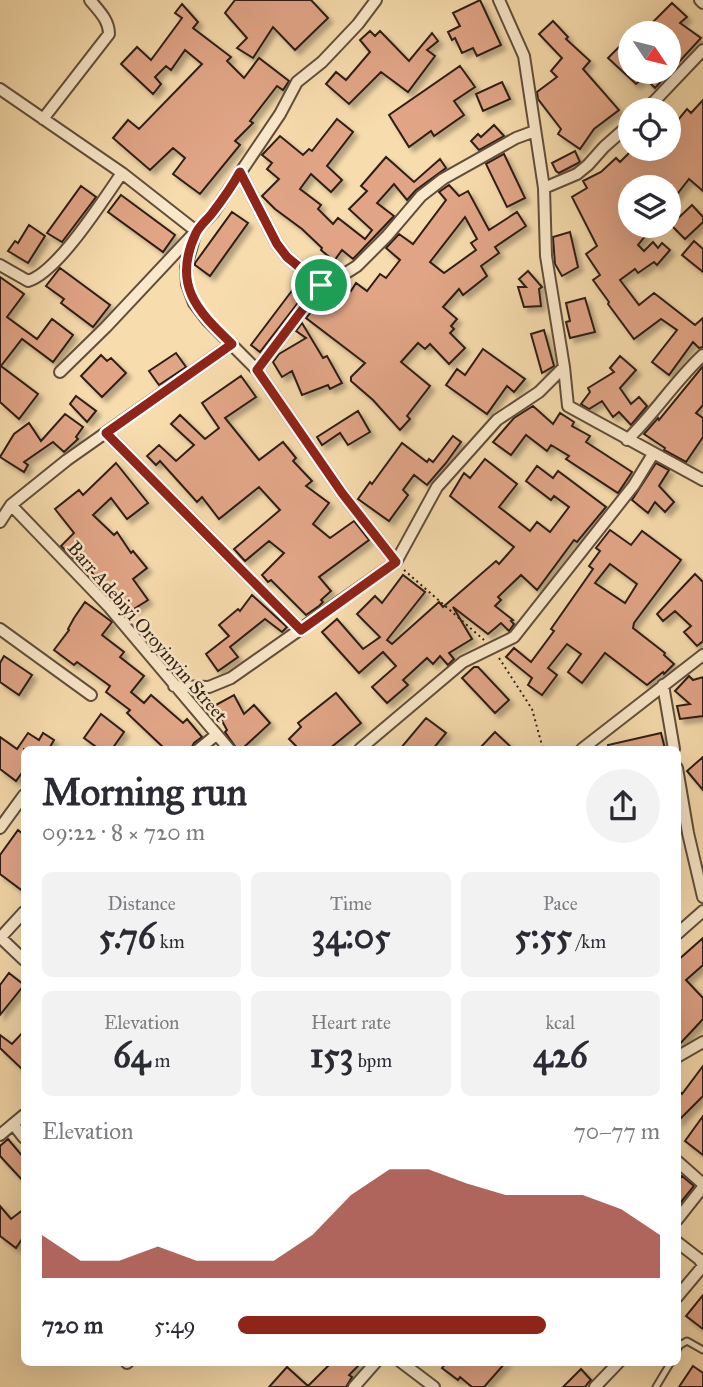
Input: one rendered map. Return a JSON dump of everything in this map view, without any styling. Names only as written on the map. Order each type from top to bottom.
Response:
[{"type":"street","points":[[43,118],[109,34],[105,18],[90,0]]},
{"type":"street","points":[[60,372],[197,231],[229,191],[280,114],[297,82],[322,62],[358,24],[376,0]]},
{"type":"street","points":[[499,0],[524,56],[544,188],[546,256],[568,406],[703,480]]},
{"type":"street","points":[[657,98],[703,50]]},
{"type":"street","points":[[0,89],[122,173],[197,231]]},
{"type":"street","points":[[257,370],[321,285],[332,274],[346,273],[357,265],[387,236],[421,196],[443,179],[516,138],[535,131]]},
{"type":"street","points":[[544,188],[583,169],[618,135]]},
{"type":"street","points":[[240,172],[277,244],[287,257],[321,285]]},
{"type":"street","points":[[0,265],[28,281],[41,274],[88,223],[122,173]]},
{"type":"street","points":[[197,231],[186,267],[187,284],[194,303],[257,370],[342,493],[396,562]]},
{"type":"street","points":[[0,522],[11,505],[67,460],[232,344]]},
{"type":"street","points":[[627,440],[680,377],[703,355]]},
{"type":"street","points":[[174,685],[209,687],[231,678],[396,562],[437,486],[497,420],[539,392],[564,367]]},
{"type":"street","points":[[106,433],[301,630]]},
{"type":"street","points":[[364,746],[463,662],[514,637],[634,485],[653,454]]},
{"type":"street","name":"Barr Adebiyi Oroyinyin Street","points":[[11,505],[109,607],[226,746]]},
{"type":"street","points":[[0,629],[91,695]]},
{"type":"street","points":[[586,746],[703,655]]},
{"type":"street","points":[[663,685],[673,746]]},
{"type":"street","points":[[203,746],[216,735]]},
{"type":"street","points":[[681,792],[703,897]]},
{"type":"street","points":[[0,828],[21,799]]},
{"type":"street","points":[[681,930],[703,911]]},
{"type":"street","points":[[21,915],[0,937],[21,957]]},
{"type":"street","points":[[681,1054],[703,1042]]},
{"type":"street","points":[[0,1135],[21,1117]]},
{"type":"street","points":[[13,1124],[21,1134]]},
{"type":"street","points":[[681,1165],[703,1186],[681,1215]]},
{"type":"street","points":[[681,1245],[699,1259],[703,1266],[681,1292]]},
{"type":"street","points":[[354,1387],[372,1366]]},
{"type":"street","points":[[406,1366],[434,1387]]},
{"type":"street","points":[[602,1385],[615,1366]]},
{"type":"lane","points":[[681,1344],[687,1341],[703,1350]]},
{"type":"lane","points":[[656,1387],[669,1366]]},
{"type":"building","points":[[235,0],[311,0],[328,18],[295,50],[273,27],[253,58],[237,48],[247,38],[225,13]]},
{"type":"building","points":[[480,0],[501,45],[477,56],[473,48],[462,53],[455,38],[452,40],[448,32],[460,26],[453,13]]},
{"type":"building","points":[[672,3],[687,17],[681,22],[654,21]]},
{"type":"building","points":[[182,4],[198,22],[193,28],[231,57],[227,61],[244,78],[259,58],[289,81],[283,90],[277,86],[250,121],[253,123],[235,141],[240,145],[200,194],[173,174],[185,158],[173,148],[150,170],[113,138],[128,120],[139,129],[202,64],[185,50],[171,70],[166,66],[155,77],[161,84],[153,94],[121,64],[137,47],[151,60],[182,18],[175,13]]},
{"type":"building","points":[[553,21],[568,37],[566,39],[590,61],[583,69],[618,109],[594,129],[580,149],[558,134],[561,129],[538,99],[537,92],[557,77],[551,71],[562,58],[539,34]]},
{"type":"building","points":[[681,24],[701,38],[681,60]]},
{"type":"building","points":[[370,31],[375,36],[380,31],[409,61],[432,33],[438,41],[427,50],[435,56],[408,92],[381,72],[349,104],[326,84],[336,72],[346,80],[370,52],[360,40]]},
{"type":"building","points":[[618,48],[618,67],[608,58]]},
{"type":"building","points":[[460,66],[475,87],[454,101],[464,115],[434,136],[431,131],[409,147],[389,115]]},
{"type":"building","points":[[502,82],[510,99],[483,111],[476,94]]},
{"type":"building","points":[[703,100],[703,191],[689,179],[681,189],[681,175],[618,175],[618,238],[644,238],[638,245],[644,251],[653,242],[658,248],[662,243],[670,250],[657,265],[654,262],[638,273],[635,269],[620,280],[639,305],[654,293],[695,325],[703,318],[703,347],[699,348],[693,342],[669,375],[652,362],[677,330],[661,319],[634,339],[593,280],[600,275],[586,254],[597,246],[572,197],[587,188],[583,181],[601,172],[616,158],[620,162],[681,161],[681,116],[687,109],[691,113]]},
{"type":"building","points":[[337,119],[353,132],[327,166],[342,180],[331,192],[311,174],[300,189],[321,205],[318,209],[333,224],[338,218],[365,239],[372,230],[349,209],[367,191],[361,186],[386,157],[414,182],[440,159],[446,168],[407,200],[394,184],[377,203],[394,216],[353,259],[342,250],[334,261],[302,229],[262,196],[279,179],[267,169],[272,163],[262,155],[280,136],[303,155],[309,149],[312,151]]},
{"type":"building","points":[[494,125],[504,136],[479,150],[471,141],[478,134],[481,137]]},
{"type":"building","points":[[575,151],[580,162],[559,173],[556,171],[552,163]]},
{"type":"building","points":[[504,154],[525,198],[507,207],[486,164]]},
{"type":"building","points":[[449,185],[459,196],[468,191],[489,230],[517,212],[526,226],[495,247],[499,253],[481,266],[487,276],[463,295],[459,289],[443,307],[457,319],[451,326],[454,329],[450,333],[465,348],[449,364],[430,344],[425,349],[418,343],[401,362],[430,386],[407,416],[410,419],[400,430],[373,400],[351,381],[351,377],[365,363],[306,318],[335,282],[351,291],[356,283],[367,291],[380,274],[386,278],[400,260],[386,248],[399,234],[413,244],[446,200],[439,192]],"holes":[[[465,217],[477,239],[471,243],[476,250],[444,273],[430,262]]]},
{"type":"building","points":[[81,186],[96,197],[62,242],[47,233]]},
{"type":"building","points":[[121,195],[175,235],[163,252],[108,212]]},
{"type":"building","points":[[692,205],[703,217],[703,222],[685,239],[681,235],[681,215]]},
{"type":"building","points":[[232,212],[248,223],[210,276],[195,263]]},
{"type":"building","points":[[29,225],[45,236],[28,263],[8,251],[15,241],[18,243]]},
{"type":"building","points":[[570,232],[578,267],[562,276],[555,264],[553,237]]},
{"type":"building","points":[[694,241],[703,249],[703,272],[682,255]]},
{"type":"building","points":[[60,268],[110,305],[93,327],[61,303],[64,299],[46,286]]},
{"type":"building","points":[[528,271],[542,287],[539,289],[541,306],[524,307],[518,287],[526,287],[519,279]]},
{"type":"building","points":[[0,277],[24,294],[7,317],[37,339],[52,319],[73,335],[53,362],[22,339],[1,366],[38,394],[19,419],[0,402]]},
{"type":"building","points":[[300,280],[310,287],[260,352],[251,345]]},
{"type":"building","points":[[585,298],[595,332],[570,338],[566,322],[570,321],[566,303]]},
{"type":"building","points":[[302,323],[323,358],[327,356],[342,383],[330,389],[328,385],[302,395],[292,371],[282,377],[273,362],[279,354],[306,338],[296,331]]},
{"type":"building","points":[[544,330],[554,366],[542,373],[531,334]]},
{"type":"building","points":[[483,349],[525,379],[514,392],[507,386],[487,414],[446,385],[457,369],[465,375]]},
{"type":"building","points":[[176,353],[186,367],[159,385],[149,371]]},
{"type":"building","points":[[101,355],[107,361],[111,358],[126,373],[102,397],[81,376]]},
{"type":"building","points":[[620,356],[636,370],[620,388],[631,404],[639,397],[647,406],[631,425],[619,412],[613,417],[602,401],[589,409],[581,404],[590,392],[588,388],[614,372],[610,368]]},
{"type":"building","points":[[703,366],[703,405],[696,413],[703,418],[703,437],[686,462],[664,450],[665,448],[644,434],[658,418],[659,420]]},
{"type":"building","points":[[241,376],[256,397],[225,418],[259,460],[283,442],[296,458],[293,461],[312,481],[306,486],[329,503],[313,524],[330,538],[354,521],[369,540],[319,577],[331,591],[321,600],[323,602],[319,606],[306,615],[271,580],[268,582],[262,575],[284,553],[269,541],[245,561],[234,549],[280,510],[259,487],[219,519],[202,497],[197,502],[160,461],[156,465],[147,456],[159,445],[176,461],[194,445],[171,424],[180,415],[205,439],[219,428],[202,403]]},
{"type":"building","points":[[76,396],[96,411],[87,422],[70,404]]},
{"type":"building","points":[[533,406],[553,424],[560,413],[574,422],[572,426],[590,436],[586,442],[632,472],[618,493],[566,459],[569,456],[551,445],[547,451],[526,435],[511,455],[493,442],[514,418]]},
{"type":"building","points":[[358,411],[370,432],[348,445],[340,433],[322,445],[317,437]]},
{"type":"building","points":[[65,414],[83,427],[76,437],[78,439],[64,452],[53,442],[24,462],[28,465],[24,472],[0,457],[14,434],[29,423],[41,441]]},
{"type":"building","points":[[453,436],[461,442],[446,463],[427,485],[414,475],[403,490],[408,495],[389,521],[358,499],[402,443],[427,462],[429,459],[433,462]]},
{"type":"building","points":[[485,459],[517,484],[499,507],[530,531],[537,522],[550,532],[569,507],[554,496],[551,500],[526,481],[537,466],[553,478],[558,471],[606,507],[577,542],[574,540],[537,590],[521,575],[498,597],[501,600],[495,606],[513,620],[511,621],[514,624],[509,631],[501,623],[488,634],[453,607],[472,639],[449,653],[454,659],[448,665],[440,656],[433,664],[427,658],[403,680],[408,685],[387,703],[372,687],[396,666],[383,652],[359,673],[322,632],[337,619],[363,649],[380,637],[357,614],[375,596],[382,603],[403,575],[425,592],[387,640],[392,644],[439,602],[443,607],[496,561],[499,564],[514,547],[450,496],[464,473],[470,478]]},
{"type":"building","points":[[116,463],[148,503],[127,519],[111,498],[93,515],[114,535],[117,532],[131,553],[133,551],[147,568],[133,579],[148,600],[129,612],[126,612],[107,585],[103,588],[97,581],[82,555],[76,561],[61,546],[74,533],[55,509],[79,490],[83,495]]},
{"type":"building","points":[[656,463],[669,470],[659,486],[674,502],[665,512],[655,502],[648,513],[632,500]]},
{"type":"building","points":[[610,530],[631,545],[642,531],[681,560],[633,628],[665,653],[674,664],[647,685],[605,653],[582,683],[568,672],[581,654],[567,644],[548,668],[557,675],[542,695],[528,685],[532,678],[506,657],[514,648],[531,662],[593,569],[589,566],[600,551],[596,548]],"holes":[[[610,564],[637,584],[625,603],[595,583]]]},
{"type":"building","points":[[695,574],[703,582],[703,641],[697,646],[684,632],[691,626],[675,611],[663,621],[657,614]]},
{"type":"building","points":[[252,595],[287,627],[282,632],[265,619],[230,647],[238,657],[218,671],[206,654],[229,636],[219,625],[238,609],[240,611]]},
{"type":"building","points":[[85,602],[112,622],[102,635],[124,652],[120,657],[144,676],[131,692],[144,703],[151,695],[183,723],[187,719],[202,737],[192,746],[162,746],[127,713],[130,710],[106,692],[110,686],[77,662],[74,665],[54,650],[69,630]]},
{"type":"building","points":[[4,656],[32,675],[19,695],[0,682],[0,663]]},
{"type":"building","points":[[474,667],[478,667],[509,700],[495,713],[462,678]]},
{"type":"building","points":[[689,676],[693,680],[703,677],[703,716],[680,719],[677,706],[690,704],[675,691]]},
{"type":"building","points":[[336,693],[361,723],[333,746],[296,746],[289,739],[301,727],[298,723]]},
{"type":"building","points":[[234,695],[244,714],[254,705],[270,723],[245,746],[235,746],[225,732],[227,730],[214,706]]},
{"type":"building","points":[[101,714],[124,732],[114,746],[95,746],[84,738]]},
{"type":"building","points":[[426,718],[446,733],[435,746],[403,746]]},
{"type":"building","points":[[495,732],[510,746],[482,746]]},
{"type":"building","points":[[28,733],[39,740],[43,733],[54,740],[51,746],[21,746],[21,774],[16,781],[0,769],[0,737],[17,749]]},
{"type":"building","points":[[661,733],[664,746],[608,746]]},
{"type":"building","points":[[703,757],[703,790],[687,771]]},
{"type":"building","points":[[18,830],[21,832],[21,890],[0,874],[0,855]]},
{"type":"building","points":[[703,938],[703,965],[686,980],[703,998],[703,1019],[681,1043],[681,957]]},
{"type":"building","points":[[9,973],[21,983],[21,989],[0,1015],[0,985]]},
{"type":"building","points":[[21,1034],[21,1068],[0,1048],[0,1035],[12,1044]]},
{"type":"building","points":[[703,1066],[703,1096],[681,1118],[682,1094]]},
{"type":"building","points":[[703,1116],[703,1155],[685,1141]]},
{"type":"building","points":[[8,1139],[21,1154],[21,1179],[0,1156],[0,1146]]},
{"type":"building","points":[[681,1177],[694,1186],[681,1202]]},
{"type":"building","points":[[0,1206],[11,1219],[21,1211],[21,1240],[16,1248],[0,1236]]},
{"type":"building","points":[[703,1295],[703,1329],[686,1316]]},
{"type":"building","points":[[328,1366],[358,1366],[349,1375],[352,1377],[346,1387],[269,1387],[287,1367],[308,1386]]},
{"type":"building","points":[[502,1366],[484,1387],[472,1387],[442,1368]]},
{"type":"building","points":[[693,1366],[703,1373],[703,1387],[679,1387]]},
{"type":"building","points":[[581,1369],[591,1380],[585,1387],[563,1387]]},
{"type":"route","points":[[240,172],[277,244],[287,257],[321,285],[257,370],[342,493],[396,562],[301,630],[106,433],[232,344],[194,303],[187,284],[186,267],[197,231],[229,191],[240,172]]}]
